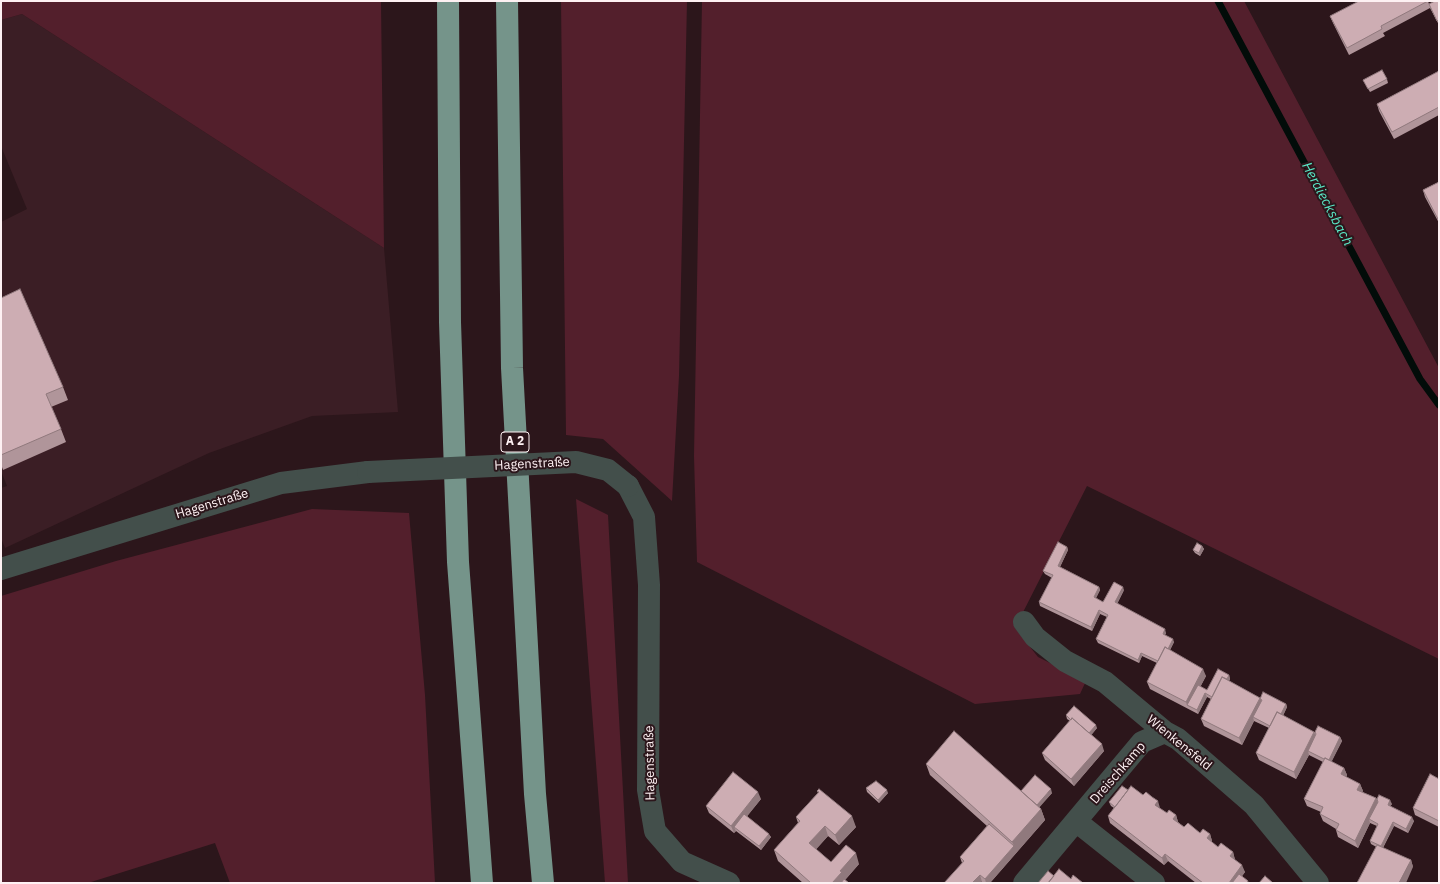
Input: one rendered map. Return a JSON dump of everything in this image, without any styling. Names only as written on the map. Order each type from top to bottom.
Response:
[{"type":"highway","points":[[448,1],[450,322],[458,562],[482,883]]},
{"type":"highway","name":"A 2","points":[[507,1],[512,368],[533,771],[544,883]]},
{"type":"street","name":"Hagenstraße","points":[[1,569],[281,483],[368,472],[576,462],[608,470],[628,486],[644,517],[649,585],[648,790],[655,832],[682,862],[729,883]]},
{"type":"street","name":"Wienkensfeld","points":[[1024,622],[1035,637],[1065,661],[1105,682],[1165,732],[1178,739],[1254,805],[1318,883]]},
{"type":"street","name":"Dreischkamp","points":[[1024,883],[1077,822],[1142,742],[1165,732]]},
{"type":"street","points":[[1077,822],[1154,883]]},
{"type":"shaded area","points":[[1,1],[381,1],[384,248],[22,14],[1,20]]},
{"type":"shaded area","points":[[561,1],[687,1],[679,376],[672,501],[603,439],[566,435]]},
{"type":"shaded area","points":[[702,1],[1244,1],[1439,368],[1439,659],[1087,486],[1015,628],[1038,657],[1086,681],[1080,694],[975,704],[697,562],[694,456]]},
{"type":"shaded area","points":[[22,14],[384,248],[398,412],[312,416],[209,453],[5,548],[1,538],[1,488],[7,486],[1,471],[1,222],[27,209],[1,146],[1,20]]},
{"type":"shaded area","points":[[576,499],[608,515],[628,883],[605,883]]},
{"type":"shaded area","points":[[312,509],[409,513],[425,695],[435,883],[230,883],[215,843],[88,883],[1,883],[1,596],[116,561]]},
{"type":"building","points":[[1359,1],[1428,1],[1381,26],[1382,29],[1347,48],[1330,16]]},
{"type":"building","points":[[1439,1],[1439,20],[1437,21],[1429,4]]},
{"type":"building","points":[[1382,70],[1387,79],[1368,89],[1363,80]]},
{"type":"building","points":[[1439,71],[1439,107],[1392,132],[1377,104]]},
{"type":"building","points":[[1439,182],[1439,221],[1423,190]]},
{"type":"building","points":[[20,289],[63,387],[46,394],[61,429],[1,455],[1,298]]},
{"type":"building","points":[[1058,542],[1067,547],[1058,566],[1099,587],[1094,597],[1103,602],[1114,582],[1123,587],[1115,602],[1165,629],[1163,634],[1173,639],[1168,649],[1165,647],[1158,661],[1141,653],[1138,660],[1096,639],[1108,615],[1099,610],[1091,627],[1039,602],[1053,575],[1043,571]]},
{"type":"building","points":[[1197,543],[1202,546],[1199,553],[1193,550]]},
{"type":"building","points":[[1165,647],[1203,669],[1186,702],[1147,682]]},
{"type":"building","points":[[1218,669],[1229,675],[1227,679],[1222,677],[1212,697],[1205,693],[1197,710],[1187,705],[1198,685],[1207,690]]},
{"type":"building","points":[[1222,677],[1260,698],[1239,738],[1201,719]]},
{"type":"building","points":[[1263,692],[1286,704],[1281,714],[1277,712],[1270,726],[1253,717],[1262,700],[1260,699]]},
{"type":"building","points":[[1074,706],[1096,725],[1089,733],[1072,718],[1071,720],[1066,715]]},
{"type":"building","points":[[1277,712],[1314,732],[1294,772],[1256,753]]},
{"type":"building","points":[[1072,718],[1102,744],[1071,779],[1042,753]]},
{"type":"building","points":[[1318,726],[1340,737],[1329,760],[1308,751]]},
{"type":"building","points":[[954,731],[1041,809],[1012,842],[926,764]]},
{"type":"building","points":[[1325,758],[1344,768],[1341,774],[1360,784],[1357,790],[1376,798],[1355,841],[1336,830],[1339,824],[1320,814],[1323,807],[1304,799]]},
{"type":"building","points":[[733,772],[758,792],[731,826],[706,806]]},
{"type":"building","points":[[1430,774],[1439,779],[1439,821],[1413,808]]},
{"type":"building","points":[[1035,775],[1051,789],[1037,805],[1021,791]]},
{"type":"building","points":[[876,781],[887,790],[878,800],[866,788]]},
{"type":"building","points":[[1122,786],[1128,790],[1115,807],[1109,802]]},
{"type":"building","points":[[1131,786],[1143,795],[1146,792],[1158,801],[1155,805],[1167,813],[1169,810],[1176,815],[1173,819],[1184,827],[1188,823],[1200,833],[1203,829],[1210,834],[1207,838],[1218,847],[1221,843],[1233,852],[1230,856],[1242,865],[1229,883],[1203,883],[1165,854],[1162,858],[1108,816]]},
{"type":"building","points":[[819,789],[852,816],[835,835],[825,826],[809,843],[831,862],[846,845],[856,853],[840,871],[842,872],[832,883],[811,883],[774,850],[800,821],[796,817],[819,792],[817,791]]},
{"type":"building","points":[[1379,795],[1390,800],[1388,805],[1412,817],[1406,829],[1393,822],[1381,846],[1370,841],[1378,824],[1369,819],[1378,802],[1377,799]]},
{"type":"building","points":[[744,814],[769,834],[759,846],[734,827]]},
{"type":"building","points":[[989,824],[1014,846],[985,879],[980,875],[972,883],[944,883],[964,861],[960,857]]},
{"type":"building","points":[[1377,845],[1411,860],[1399,883],[1357,883]]},
{"type":"building","points":[[1059,869],[1071,879],[1073,875],[1083,883],[1048,883]]},
{"type":"building","points":[[1048,871],[1054,876],[1048,883],[1038,883]]},
{"type":"building","points":[[1239,874],[1248,881],[1246,883],[1232,883]]},
{"type":"building","points":[[1265,876],[1273,883],[1259,883]]},
{"type":"building","points":[[844,879],[849,883],[841,883]]},
{"type":"waterway","name":"Herdiecksbach","points":[[1218,1],[1420,379],[1439,405]]}]
